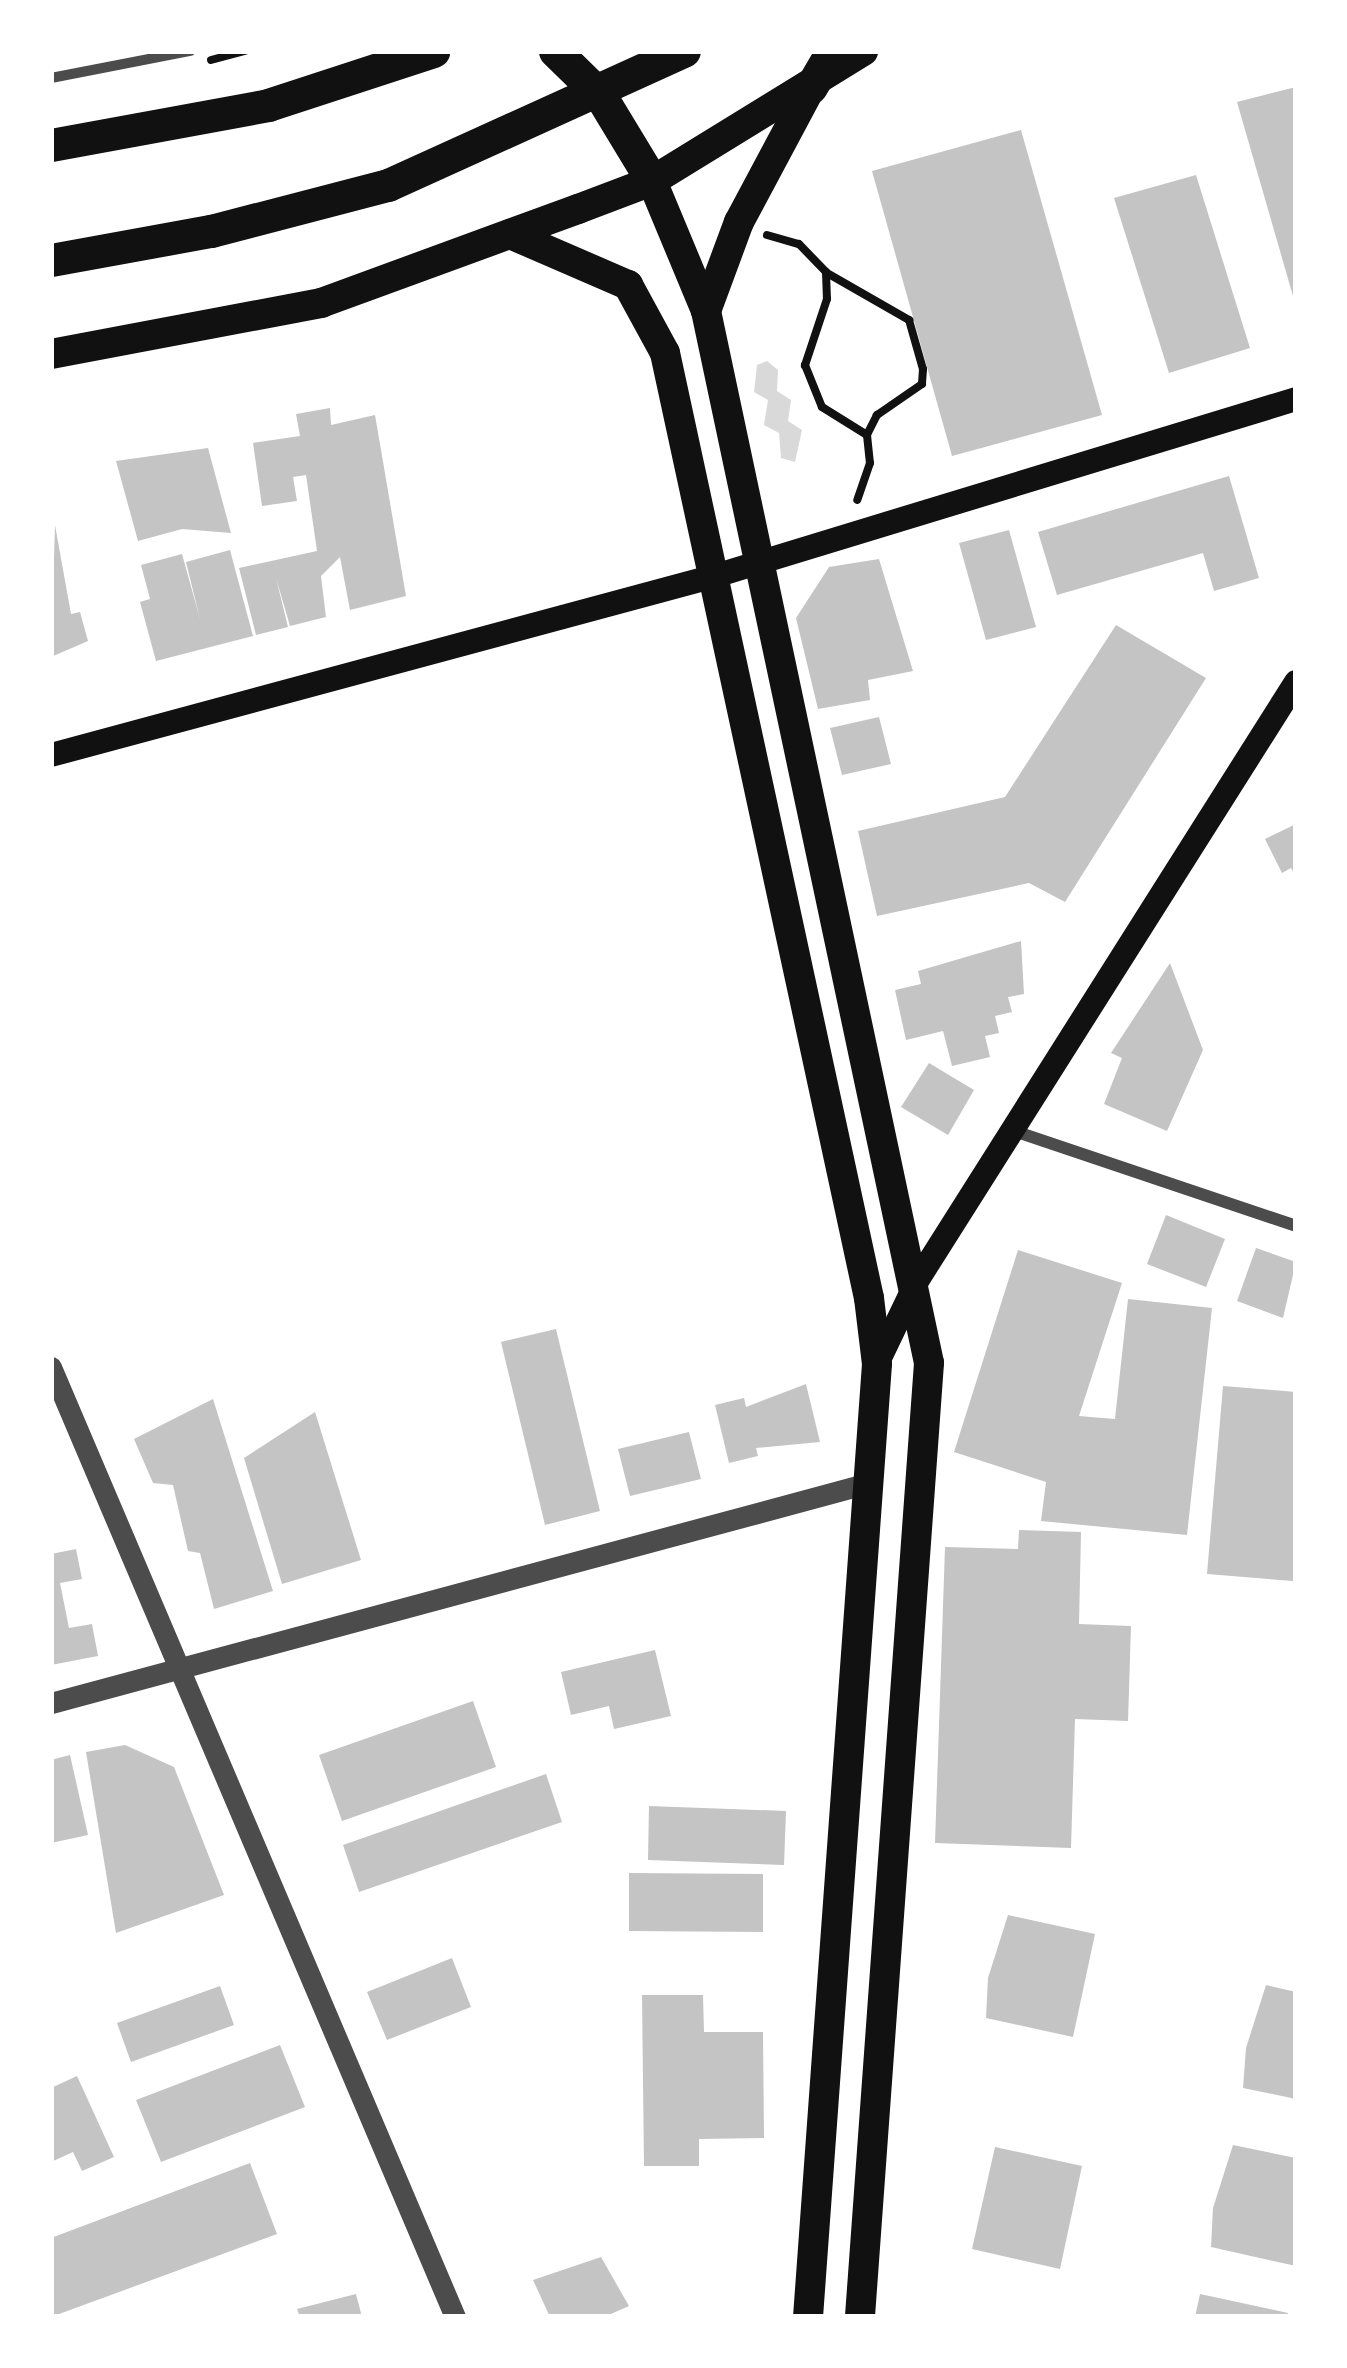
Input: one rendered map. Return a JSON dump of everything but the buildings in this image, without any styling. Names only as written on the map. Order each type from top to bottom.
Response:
[{"type":"highway","points":[[51,145],[268,105],[433,51]]},
{"type":"highway","points":[[555,51],[600,95],[652,181]]},
{"type":"highway","points":[[51,260],[211,231],[388,185],[600,95],[684,51]]},
{"type":"highway","points":[[811,87],[832,51]]},
{"type":"main road","points":[[51,354],[322,303],[510,234],[652,181],[863,51]]},
{"type":"main road","points":[[706,311],[739,222],[811,87]]},
{"type":"main road","points":[[652,181],[706,311],[755,564],[917,1281],[928,1386],[860,2317]]},
{"type":"main road","points":[[510,234],[628,285],[664,353],[715,576],[877,1364],[808,2317]]},
{"type":"main road","points":[[51,755],[715,576],[1296,399]]},
{"type":"main road","points":[[877,1364],[917,1281],[1296,682]]},
{"type":"street","points":[[51,78],[190,51]]},
{"type":"street","points":[[1014,1130],[1296,1226]]},
{"type":"street","points":[[51,1367],[59,1408],[184,1672],[455,2317]]},
{"type":"street","points":[[51,1703],[184,1672],[866,1484]]},
{"type":"path","points":[[762,235],[799,244],[826,272],[909,320],[923,369],[922,384],[877,415],[867,435],[870,463],[856,514]]},
{"type":"path","points":[[826,272],[827,299],[805,365],[822,407],[867,435]]},
{"type":"shaded area","points":[[767,361],[778,370],[777,391],[791,400],[788,421],[802,430],[795,462],[781,458],[779,433],[764,425],[768,400],[754,392],[757,365]]}]
